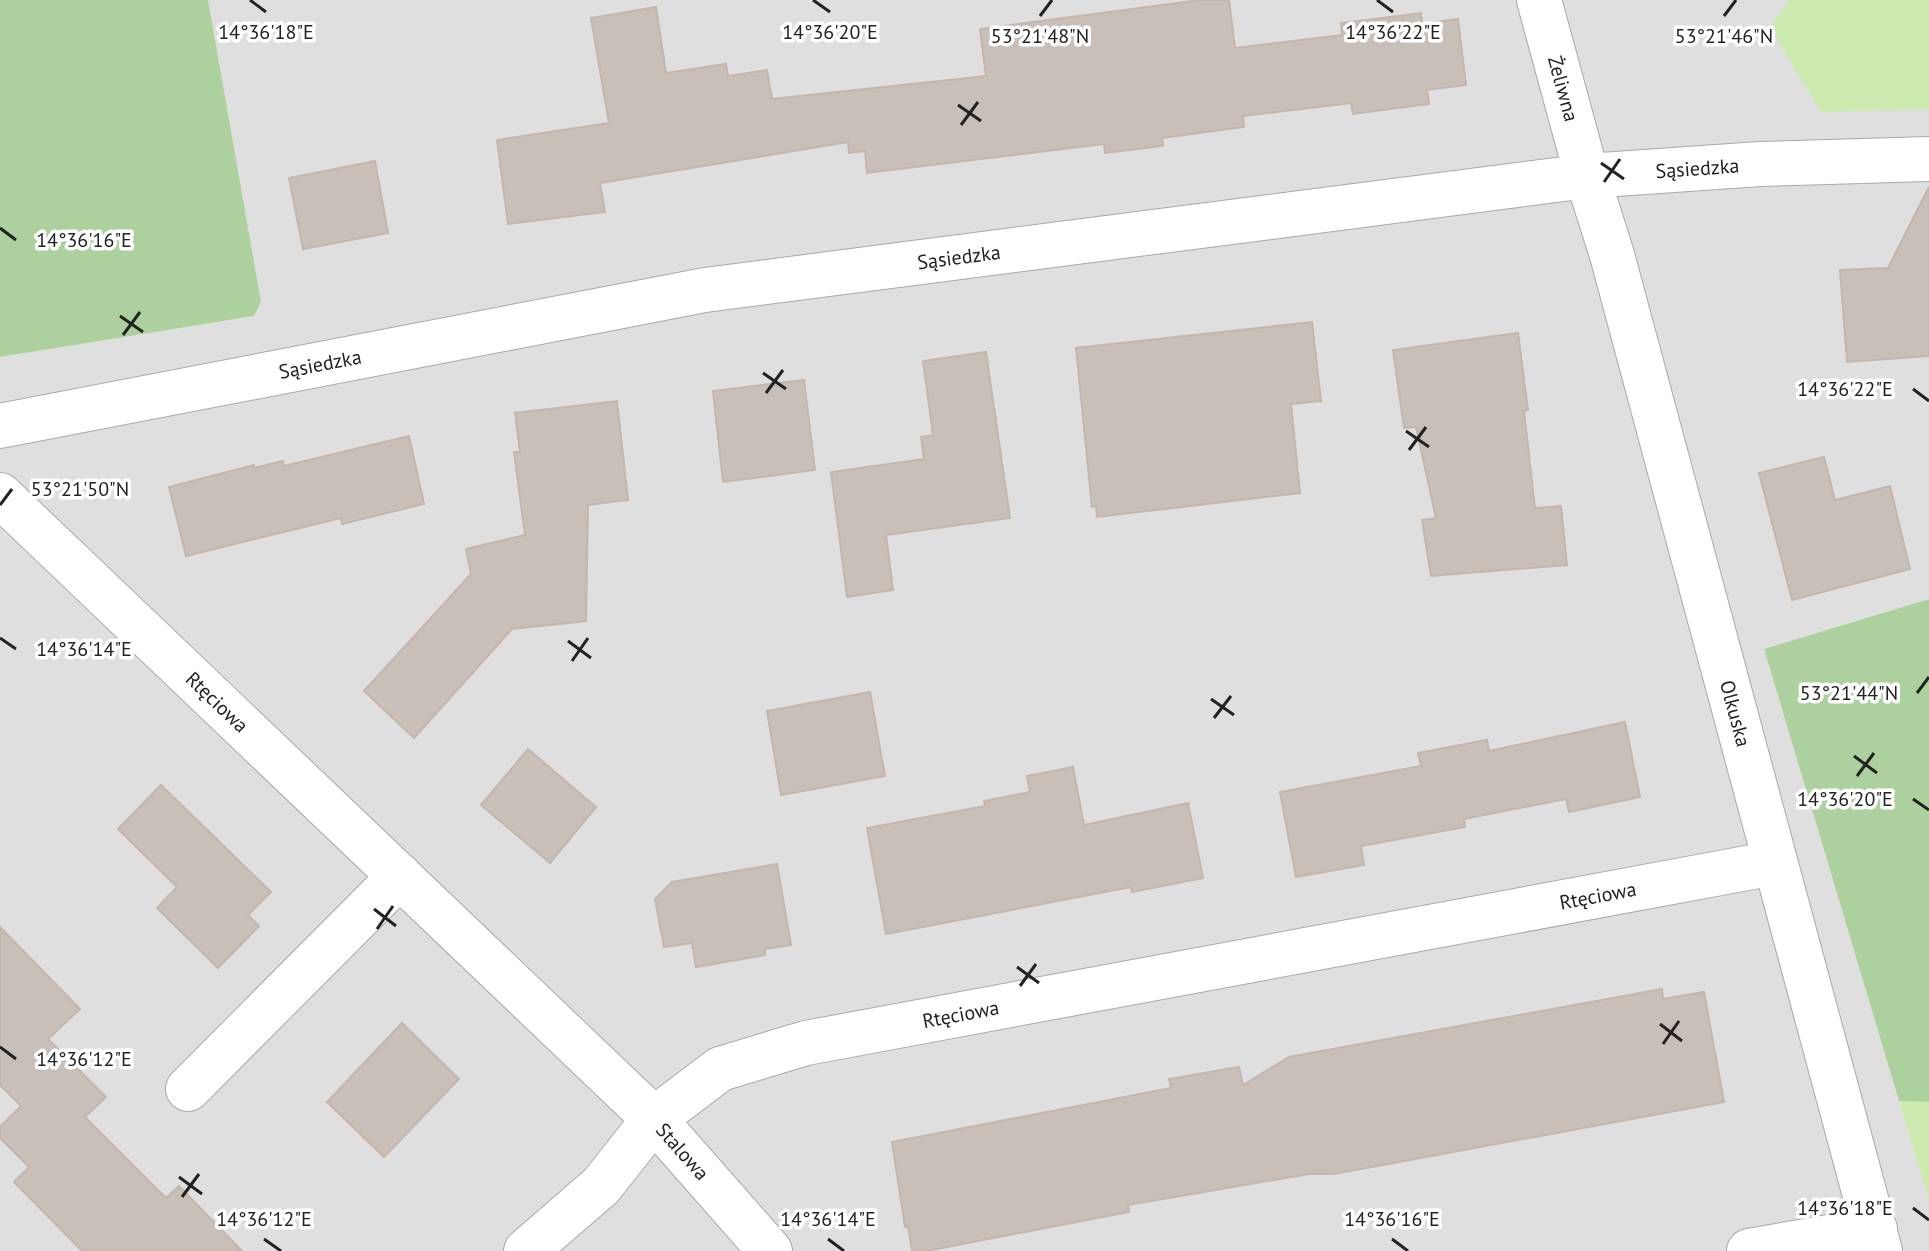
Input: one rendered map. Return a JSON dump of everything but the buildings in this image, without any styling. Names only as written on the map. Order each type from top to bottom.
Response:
[{"type":"street","name":"Żeliwna","points":[[1539,0],[1587,176]]},
{"type":"street","name":"Sąsiedzka","points":[[0,426],[705,290],[1587,176],[1760,164],[1929,159]]},
{"type":"street","name":"Olkuska","points":[[1587,176],[1612,255],[1878,1240]]},
{"type":"street","name":"Rtęciowa","points":[[0,495],[654,1119],[720,1069],[806,1043],[1774,863]]},
{"type":"street","points":[[188,1089],[400,876]]},
{"type":"street","name":"Stalowa","points":[[526,1251],[601,1186],[654,1119],[770,1251]]},
{"type":"street","points":[[1749,1251],[1878,1240]]},
{"type":"shaded area","points":[[207,0],[1929,0],[1929,599],[1764,649],[1929,1201],[1929,1251],[0,1251],[0,357],[254,316]]},
{"type":"green space","points":[[0,0],[208,0],[261,302],[254,316],[0,357]]},
{"type":"green space","points":[[1789,0],[1929,0],[1929,109],[1821,112],[1770,28]]},
{"type":"green space","points":[[1929,599],[1929,1102],[1899,1101],[1764,649]]},
{"type":"green space","points":[[1899,1101],[1929,1102],[1929,1201]]}]
